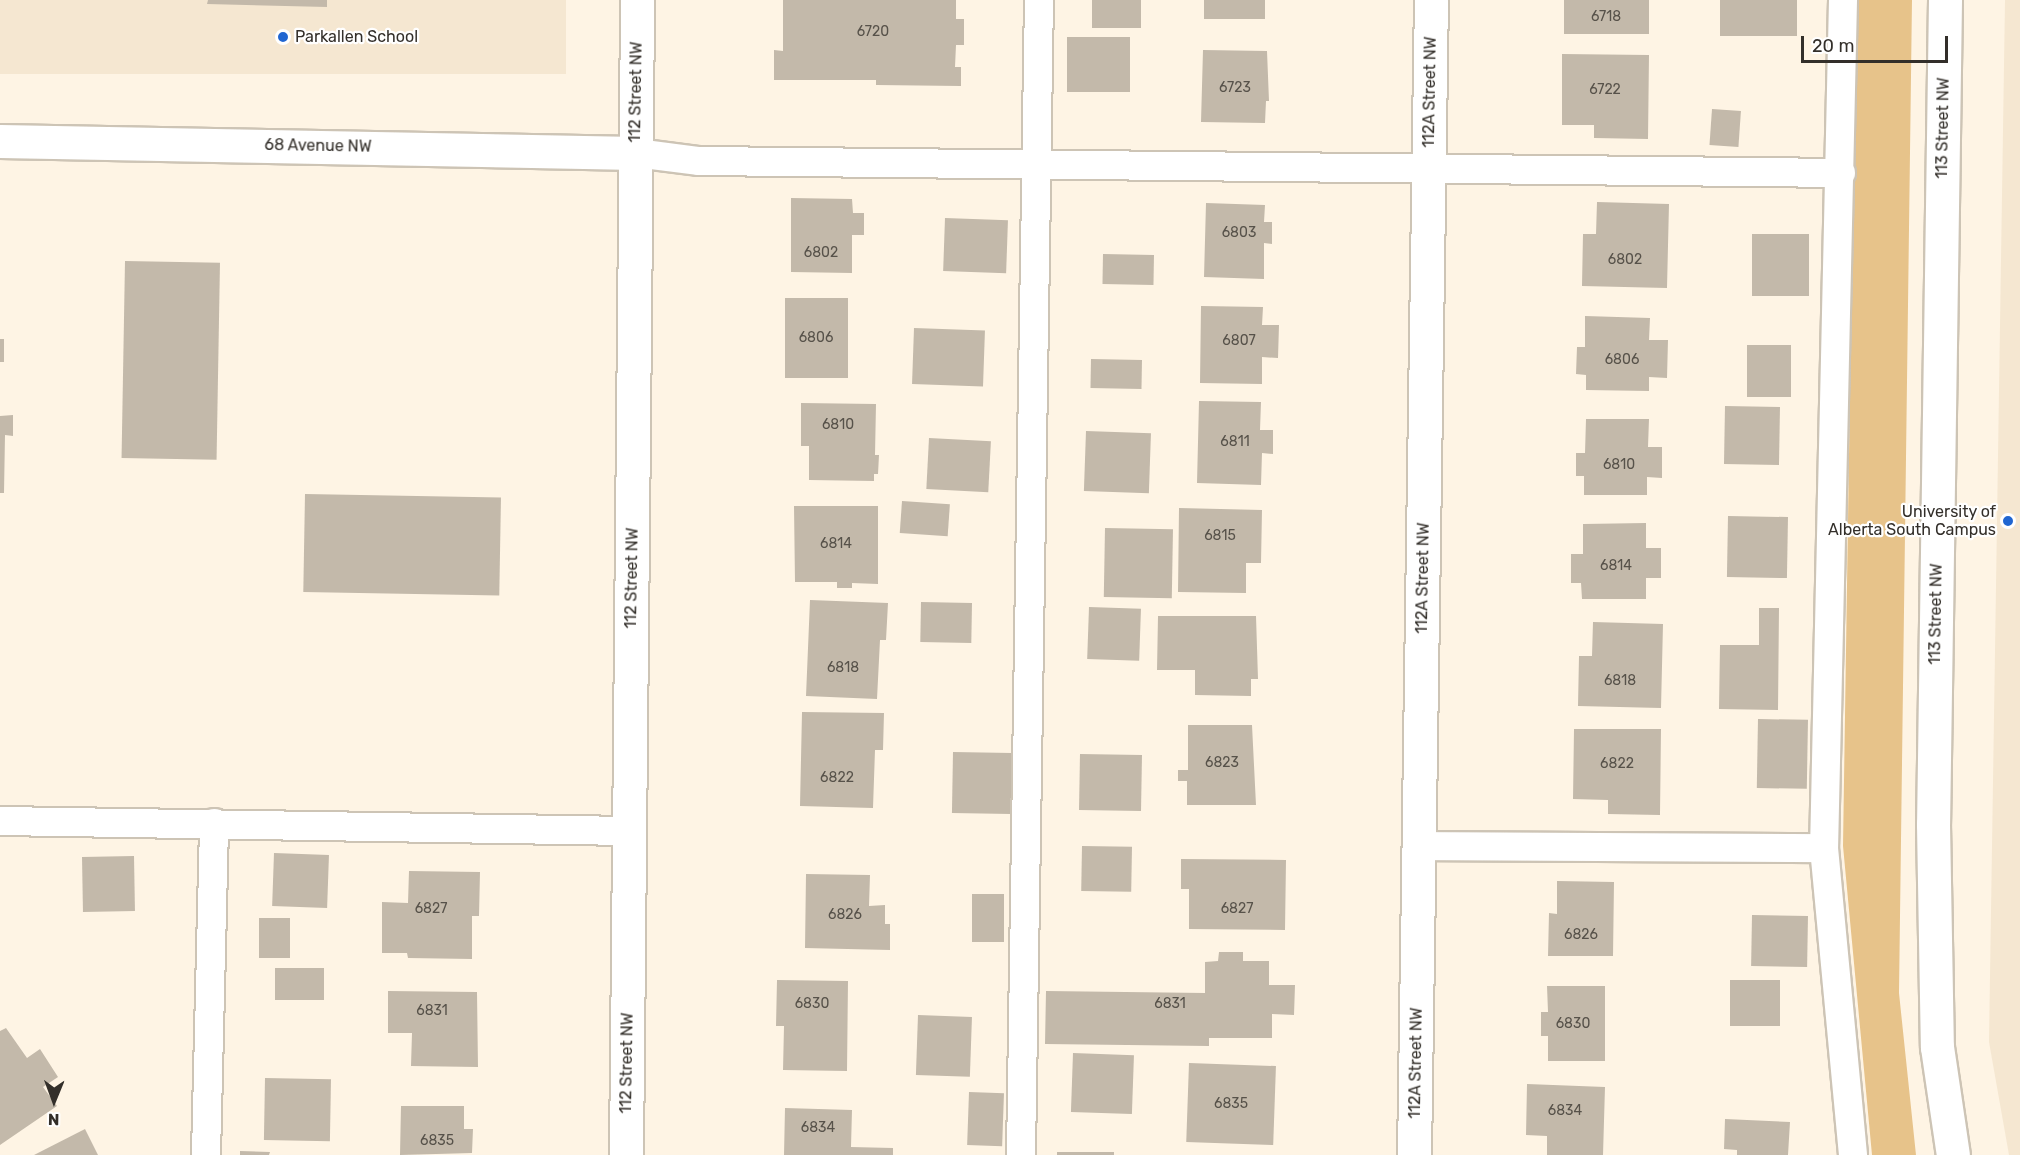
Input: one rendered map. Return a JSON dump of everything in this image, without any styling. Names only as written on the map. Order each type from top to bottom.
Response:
[{"type":"street","name":"112 Street NW","points":[[626,1155],[637,0]]},
{"type":"street","name":"112A Street NW","points":[[1414,1155],[1431,0]]},
{"type":"street","name":"113 Street NW","points":[[1945,0],[1933,824],[1937,1047],[1953,1155]]},
{"type":"street","name":"68 Avenue NW","points":[[0,141],[636,153]]},
{"type":"lane","points":[[1021,1155],[1039,0]]},
{"type":"lane","points":[[1843,0],[1841,173],[1824,848],[1853,1155]]},
{"type":"lane","points":[[636,153],[699,160],[1037,166],[1841,173]]},
{"type":"lane","points":[[0,821],[629,831]]},
{"type":"lane","points":[[206,1155],[214,823]]},
{"type":"lane","points":[[1419,846],[1824,848]]},
{"type":"shaded area","name":"Parkallen School","points":[[0,0],[566,0],[566,74],[0,74]]},
{"type":"shaded area","points":[[1856,0],[1912,0],[1899,993],[1916,1155],[1872,1155],[1843,846]]},
{"type":"shaded area","name":"University of Alberta South Campus","points":[[2005,0],[2020,0],[2020,1155],[2009,1155],[1989,1042]]},
{"type":"building","points":[[208,0],[327,0],[327,7],[207,4]]},
{"type":"building","points":[[783,0],[956,0],[956,19],[964,19],[964,45],[956,45],[955,67],[961,67],[961,86],[876,85],[876,80],[774,80],[774,50],[783,51]]},
{"type":"building","points":[[1092,0],[1141,0],[1141,28],[1092,28]]},
{"type":"building","points":[[1204,0],[1265,0],[1265,19],[1204,19]]},
{"type":"building","points":[[1564,0],[1649,0],[1649,34],[1564,34]]},
{"type":"building","points":[[1720,0],[1797,0],[1797,36],[1720,36]]},
{"type":"building","points":[[1067,37],[1130,37],[1130,92],[1067,92]]},
{"type":"building","points":[[1203,50],[1267,51],[1269,101],[1266,101],[1265,123],[1201,122]]},
{"type":"building","points":[[1562,54],[1649,55],[1648,139],[1594,138],[1594,125],[1562,125]]},
{"type":"building","points":[[1712,109],[1741,111],[1738,147],[1709,145]]},
{"type":"building","points":[[791,198],[852,199],[853,213],[864,213],[864,235],[852,235],[852,273],[791,272]]},
{"type":"building","points":[[1597,202],[1669,204],[1667,288],[1582,286],[1583,234],[1596,234]]},
{"type":"building","points":[[1206,203],[1265,205],[1264,222],[1272,222],[1272,244],[1264,243],[1264,279],[1204,277]]},
{"type":"building","points":[[945,218],[1008,220],[1006,273],[943,271]]},
{"type":"building","points":[[1752,234],[1809,234],[1809,296],[1752,296]]},
{"type":"building","points":[[1103,254],[1154,255],[1153,285],[1102,284]]},
{"type":"building","points":[[125,261],[220,263],[217,460],[122,458]]},
{"type":"building","points":[[785,298],[848,298],[848,378],[785,378]]},
{"type":"building","points":[[1201,306],[1263,307],[1262,325],[1279,325],[1278,358],[1262,357],[1262,384],[1200,383]]},
{"type":"building","points":[[1585,316],[1650,318],[1649,340],[1668,340],[1667,378],[1649,377],[1649,391],[1586,390],[1586,375],[1576,374],[1577,347],[1585,347]]},
{"type":"building","points":[[914,328],[985,330],[983,386],[912,384]]},
{"type":"building","points":[[0,339],[4,339],[4,362],[0,362]]},
{"type":"building","points":[[1747,345],[1791,345],[1791,397],[1747,397]]},
{"type":"building","points":[[1091,359],[1142,360],[1141,389],[1090,388]]},
{"type":"building","points":[[1199,401],[1261,402],[1260,430],[1273,430],[1273,454],[1262,453],[1261,485],[1197,483]]},
{"type":"building","points":[[801,403],[876,404],[875,455],[879,455],[878,474],[874,474],[874,481],[809,480],[809,446],[801,446]]},
{"type":"building","points":[[1725,406],[1780,407],[1779,465],[1724,464]]},
{"type":"building","points":[[13,415],[13,436],[5,435],[4,493],[0,493],[0,416]]},
{"type":"building","points":[[1586,419],[1649,419],[1648,447],[1662,447],[1662,478],[1647,477],[1647,495],[1584,495],[1584,476],[1576,476],[1576,453],[1585,453]]},
{"type":"building","points":[[1086,431],[1151,433],[1149,493],[1084,491]]},
{"type":"building","points":[[929,438],[991,441],[988,492],[926,489]]},
{"type":"building","points":[[305,494],[501,497],[499,595],[303,592]]},
{"type":"building","points":[[902,501],[950,504],[948,536],[900,533]]},
{"type":"building","points":[[794,506],[878,506],[878,584],[852,583],[852,588],[837,588],[837,582],[795,582]]},
{"type":"building","points":[[1179,508],[1262,510],[1261,563],[1246,563],[1246,593],[1178,592]]},
{"type":"building","points":[[1728,516],[1788,517],[1787,578],[1727,577]]},
{"type":"building","points":[[1646,523],[1646,548],[1661,548],[1661,578],[1646,578],[1646,599],[1582,599],[1581,583],[1571,583],[1571,554],[1583,554],[1583,524]]},
{"type":"building","points":[[1105,528],[1173,529],[1172,598],[1104,597]]},
{"type":"building","points":[[810,600],[888,603],[886,640],[880,640],[877,699],[806,696]]},
{"type":"building","points":[[921,602],[972,603],[971,643],[920,642]]},
{"type":"building","points":[[1089,607],[1141,609],[1139,661],[1087,659]]},
{"type":"building","points":[[1759,608],[1779,608],[1778,710],[1719,709],[1720,645],[1759,645]]},
{"type":"building","points":[[1158,616],[1256,616],[1258,679],[1251,679],[1251,696],[1195,695],[1195,670],[1157,670]]},
{"type":"building","points":[[1593,622],[1663,624],[1661,708],[1578,706],[1579,656],[1592,656]]},
{"type":"building","points":[[802,712],[884,713],[883,750],[875,750],[873,808],[800,806]]},
{"type":"building","points":[[1758,719],[1808,720],[1807,789],[1757,788]]},
{"type":"building","points":[[1188,725],[1252,725],[1256,805],[1187,805],[1187,781],[1178,781],[1178,770],[1188,770]]},
{"type":"building","points":[[1574,729],[1661,729],[1660,815],[1608,814],[1608,800],[1573,799]]},
{"type":"building","points":[[953,752],[1012,753],[1011,814],[952,813]]},
{"type":"building","points":[[1080,754],[1142,755],[1141,811],[1079,810]]},
{"type":"building","points":[[1082,846],[1132,847],[1131,892],[1081,891]]},
{"type":"building","points":[[274,853],[329,855],[327,908],[272,906]]},
{"type":"building","points":[[134,856],[135,911],[83,912],[82,857]]},
{"type":"building","points":[[1181,859],[1286,860],[1285,930],[1189,929],[1189,889],[1181,889]]},
{"type":"building","points":[[409,871],[480,872],[479,916],[472,916],[472,959],[408,958],[407,953],[382,953],[382,902],[408,903]]},
{"type":"building","points":[[806,874],[870,875],[869,906],[885,905],[885,924],[890,924],[890,950],[805,948]]},
{"type":"building","points":[[1557,881],[1614,882],[1613,956],[1548,956],[1549,913],[1557,914]]},
{"type":"building","points":[[972,894],[1004,894],[1004,942],[972,942]]},
{"type":"building","points":[[1752,915],[1808,916],[1807,967],[1751,966]]},
{"type":"building","points":[[259,918],[290,918],[290,958],[259,958]]},
{"type":"building","points":[[1219,952],[1243,952],[1243,961],[1269,961],[1269,985],[1295,985],[1294,1015],[1272,1014],[1272,1038],[1209,1038],[1209,1046],[1045,1044],[1046,991],[1205,993],[1205,962],[1218,961]]},
{"type":"building","points":[[275,968],[324,968],[324,1000],[275,1000]]},
{"type":"building","points":[[777,980],[848,981],[847,1071],[783,1070],[784,1026],[776,1026]]},
{"type":"building","points":[[1730,980],[1780,980],[1780,1026],[1730,1026]]},
{"type":"building","points":[[1547,986],[1605,986],[1605,1061],[1548,1061],[1548,1036],[1541,1036],[1541,1012],[1548,1012]]},
{"type":"building","points":[[388,991],[477,992],[478,1067],[411,1066],[412,1033],[388,1033]]},
{"type":"building","points":[[918,1015],[972,1017],[970,1077],[916,1075]]},
{"type":"building","points":[[6,1028],[27,1058],[40,1049],[58,1077],[43,1087],[57,1106],[0,1145],[0,1031]]},
{"type":"building","points":[[1073,1053],[1134,1055],[1132,1114],[1071,1112]]},
{"type":"building","points":[[1189,1063],[1276,1066],[1273,1145],[1186,1142]]},
{"type":"building","points":[[265,1078],[331,1079],[330,1141],[264,1140]]},
{"type":"building","points":[[1527,1084],[1605,1087],[1603,1155],[1547,1155],[1547,1136],[1526,1135]]},
{"type":"building","points":[[969,1092],[1004,1093],[1002,1146],[967,1145]]},
{"type":"building","points":[[401,1106],[464,1106],[464,1129],[473,1129],[472,1153],[400,1155]]},
{"type":"building","points":[[785,1108],[852,1110],[851,1147],[893,1148],[893,1155],[784,1155]]},
{"type":"building","points":[[1725,1119],[1790,1122],[1788,1155],[1737,1155],[1737,1150],[1724,1149]]},
{"type":"building","points":[[85,1129],[98,1155],[34,1155]]},
{"type":"building","points":[[240,1151],[270,1152],[269,1155],[240,1155]]},
{"type":"building","points":[[1057,1152],[1114,1152],[1114,1155],[1057,1155]]},
{"type":"place","name":"Parkallen School","points":[[283,37]]},
{"type":"place","name":"University of Alberta South Campus","points":[[2008,521]]}]
